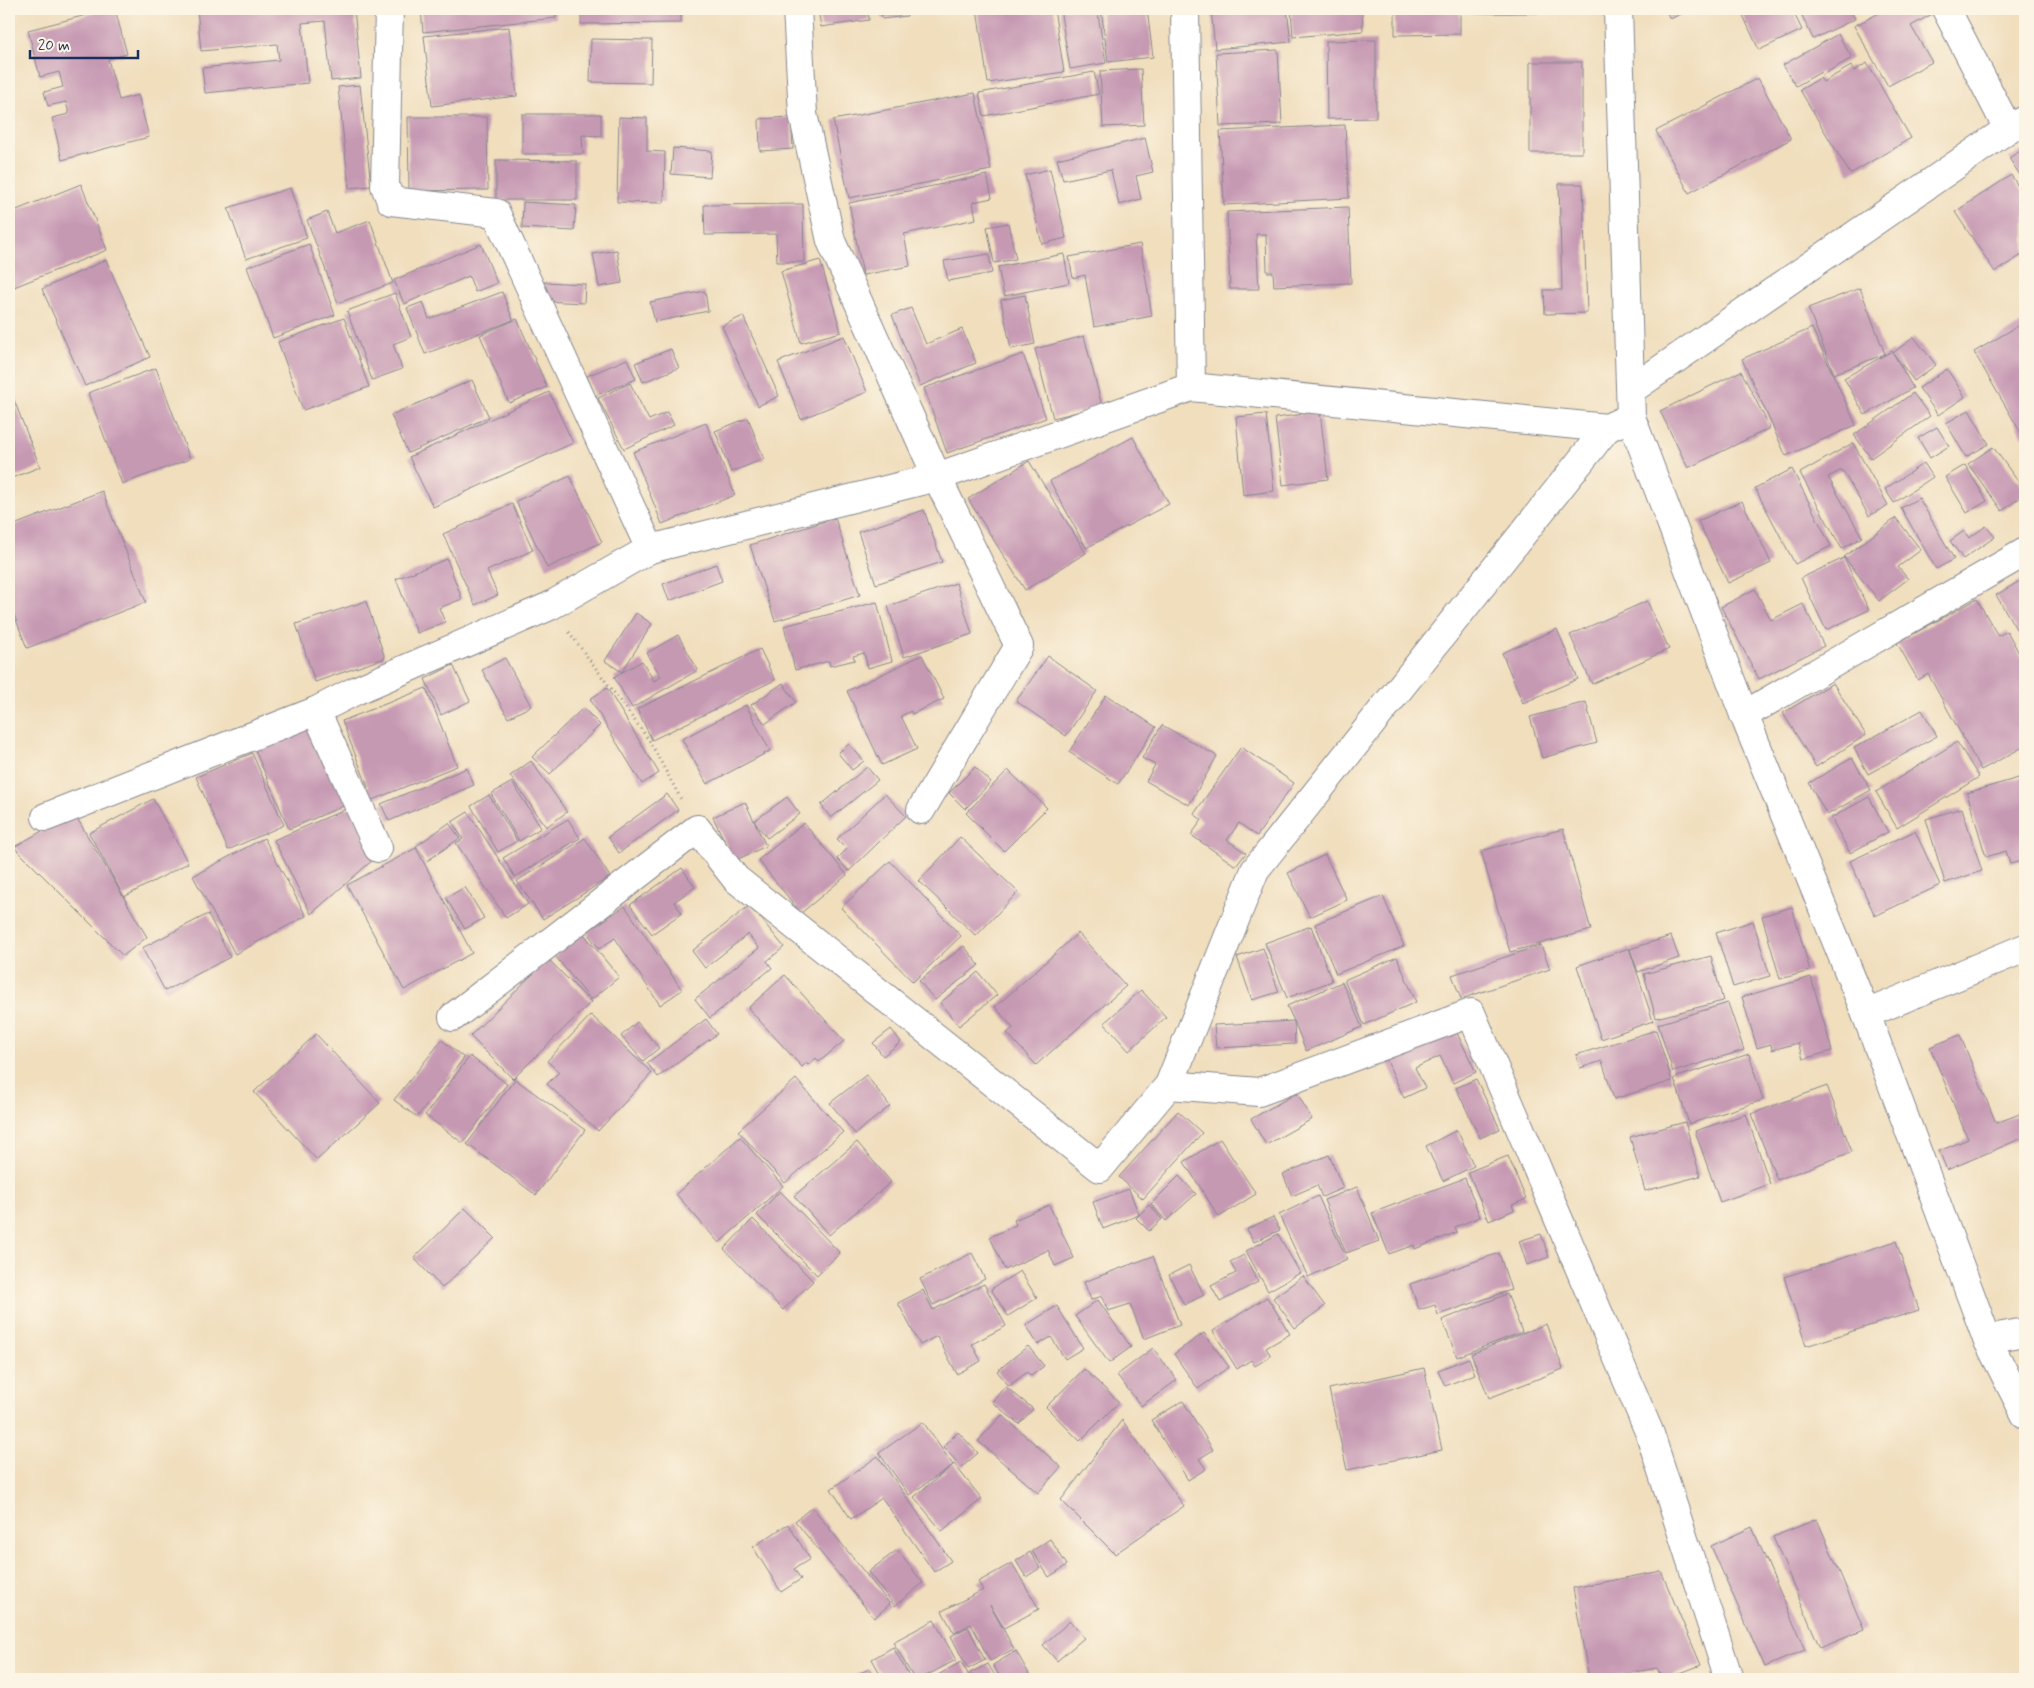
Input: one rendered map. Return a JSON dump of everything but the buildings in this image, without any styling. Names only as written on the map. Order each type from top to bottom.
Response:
[{"type":"street","points":[[389,9],[385,186],[391,201],[496,213],[650,550]]},
{"type":"street","points":[[797,9],[803,114],[831,241],[938,477],[1019,646],[921,810]]},
{"type":"street","points":[[1185,9],[1191,387]]},
{"type":"street","points":[[453,1017],[697,829],[736,879],[1100,1168],[1169,1084],[1255,870],[1619,422],[1631,390],[1618,9]]},
{"type":"street","points":[[1631,390],[2016,124],[1946,9]]},
{"type":"street","points":[[46,816],[316,711],[355,690],[550,606],[650,550],[938,477],[1191,387],[1619,422]]},
{"type":"street","points":[[1619,422],[1744,715],[1866,1014],[1988,1339],[2025,1414]]},
{"type":"street","points":[[1744,715],[2025,552]]},
{"type":"street","points":[[316,711],[378,848]]},
{"type":"street","points":[[1866,1014],[2025,948]]},
{"type":"street","points":[[1169,1084],[1259,1092],[1470,1012],[1650,1434],[1729,1679]]},
{"type":"street","points":[[1988,1339],[2025,1332]]},
{"type":"path","points":[[550,606],[649,740],[697,829]]}]
